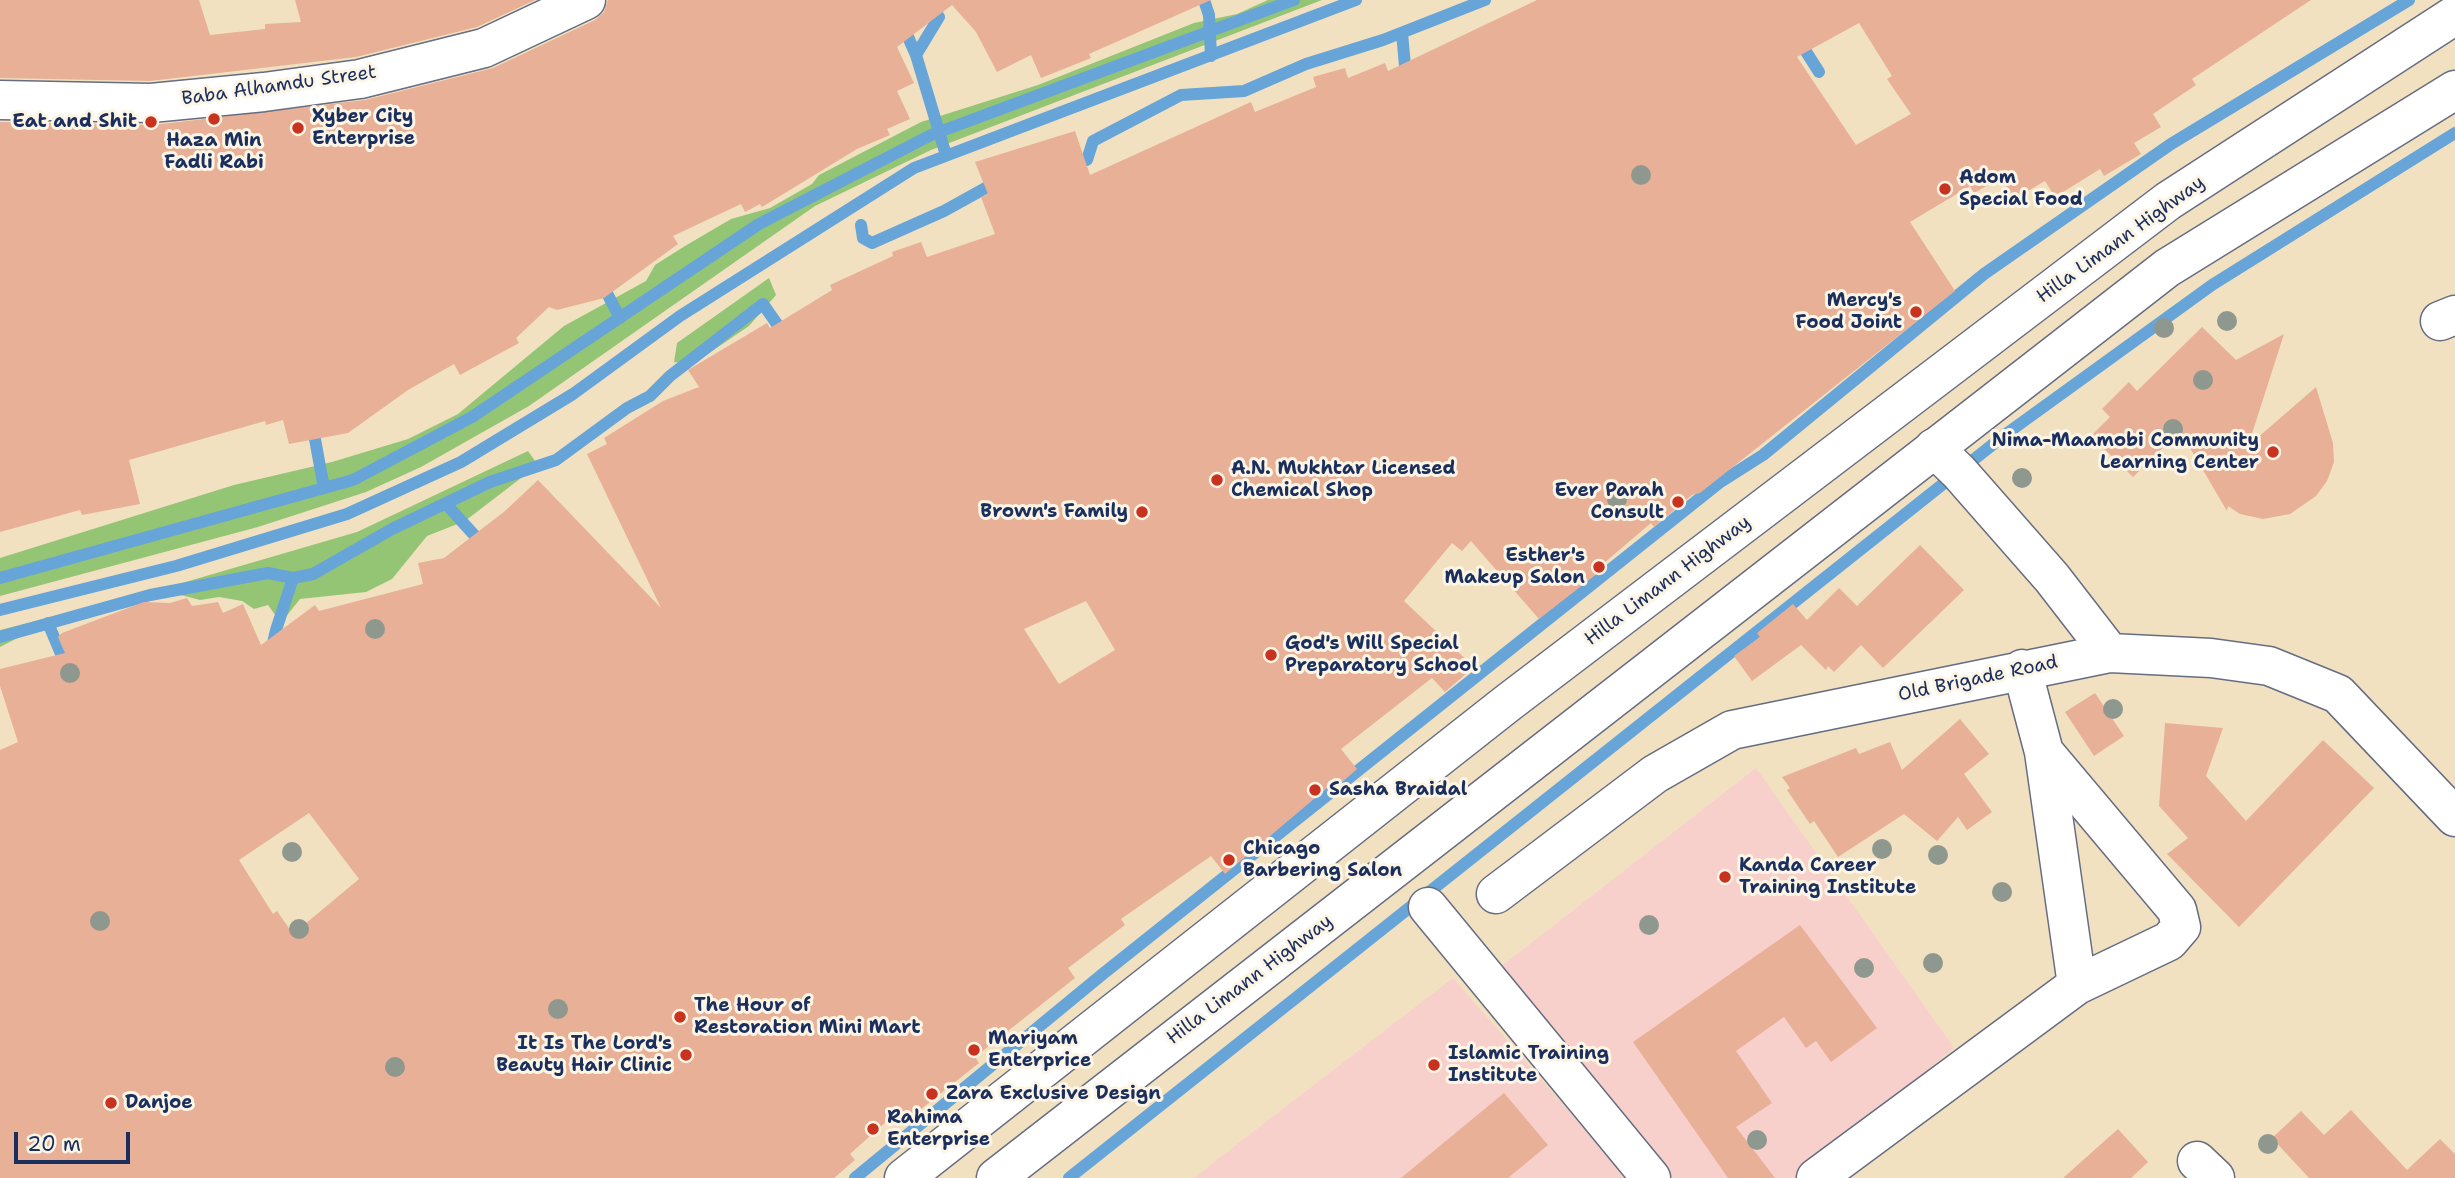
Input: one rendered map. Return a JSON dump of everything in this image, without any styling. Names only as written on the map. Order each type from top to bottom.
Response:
[{"type":"main road","name":"Baba Alhamdu Street","points":[[0,100],[151,103],[360,79],[484,48],[586,0]]},
{"type":"main road","name":"Hilla Limann Highway","points":[[904,1178],[1509,702],[2168,201],[2455,15]]},
{"type":"main road","name":"Hilla Limann Highway","points":[[996,1178],[2167,268],[2455,90]]},
{"type":"main road","points":[[1934,448],[1959,472],[2052,579],[2109,653]]},
{"type":"main road","name":"Old Brigade Road","points":[[1496,894],[1655,774],[1732,730],[2109,653],[2211,658],[2269,666],[2338,694],[2455,817]]},
{"type":"main road","points":[[2022,669],[2044,752],[2077,985]]},
{"type":"main road","points":[[1816,1178],[2077,985],[2169,941],[2181,927],[2177,910],[2044,752]]},
{"type":"main road","points":[[1428,907],[1651,1178]]},
{"type":"shaded area","name":"Kanda Career Training Institute","points":[[1756,768],[1954,1048],[1795,1178],[1642,1178],[1476,986]]},
{"type":"shaded area","name":"Islamic Training Institute","points":[[1453,978],[1627,1178],[1195,1178],[1227,1152]]},
{"type":"green space","points":[[1268,0],[1322,0],[931,150],[815,206],[529,406],[421,467],[366,492],[258,527],[0,596],[0,558],[234,485],[332,462],[408,439],[458,414],[564,326],[646,281],[655,265],[685,246],[731,219],[770,208],[812,184],[819,175],[921,122],[1038,85],[1194,23],[1237,14]]},
{"type":"green space","points":[[769,278],[776,295],[749,326],[693,364],[674,362],[677,343]]},
{"type":"green space","points":[[528,451],[538,465],[465,521],[427,536],[392,579],[366,592],[300,599],[281,623],[268,605],[254,609],[242,601],[219,597],[200,600],[177,594],[39,627],[0,647],[0,630],[158,590],[357,532]]},
{"type":"building","points":[[0,0],[199,0],[210,35],[265,29],[265,24],[301,22],[295,0],[535,0],[477,27],[356,57],[150,81],[0,78]]},
{"type":"building","points":[[608,0],[1211,0],[1089,54],[1091,58],[1041,78],[1031,55],[997,72],[976,32],[952,5],[897,47],[914,83],[897,91],[910,119],[887,129],[890,135],[857,149],[762,207],[760,204],[745,212],[741,204],[673,236],[678,244],[604,298],[557,310],[549,307],[516,338],[519,343],[460,375],[454,364],[408,390],[348,433],[289,444],[283,420],[266,425],[265,421],[129,460],[140,504],[82,515],[80,510],[0,532],[0,122],[153,125],[365,100],[493,68],[595,20],[604,12]]},
{"type":"building","points":[[1537,0],[2311,0],[2192,79],[2196,85],[2153,114],[2161,127],[2134,143],[2141,154],[2104,176],[2100,169],[2055,197],[2045,181],[2014,199],[2001,178],[1974,193],[1970,186],[1910,222],[1955,291],[1700,493],[1692,495],[1654,527],[1651,523],[1604,563],[1607,566],[1539,619],[1471,541],[1462,551],[1452,543],[1404,601],[1474,667],[1445,692],[1432,678],[1341,749],[1357,769],[1331,792],[1327,788],[1225,874],[1211,856],[1121,919],[1125,925],[1068,968],[1075,978],[975,1057],[979,1063],[906,1121],[898,1111],[850,1154],[855,1160],[834,1178],[0,1178],[0,750],[18,742],[0,686],[0,669],[65,653],[58,637],[62,633],[144,602],[170,603],[187,598],[192,606],[218,602],[223,613],[243,604],[261,645],[315,605],[319,611],[423,584],[418,563],[444,558],[505,511],[538,480],[661,608],[587,454],[607,444],[604,438],[663,401],[699,387],[688,370],[767,323],[770,328],[832,290],[830,285],[893,256],[892,252],[921,242],[927,257],[995,234],[981,197],[988,194],[975,162],[1075,131],[1090,175],[1251,102],[1255,112],[1316,87],[1313,77],[1345,68],[1348,78],[1385,63],[1388,71]],"holes":[[[1859,23],[1892,76],[1887,79],[1911,114],[1856,145],[1797,57]],[[1086,601],[1115,650],[1059,684],[1024,629]],[[309,813],[359,879],[293,934],[277,911],[273,914],[239,860]]]},
{"type":"building","points":[[2202,327],[2236,360],[2284,334],[2248,446],[2316,387],[2333,443],[2334,462],[2327,481],[2316,496],[2290,514],[2263,519],[2240,514],[2228,506],[2227,511],[2180,431],[2133,477],[2091,436],[2110,417],[2102,409],[2129,382],[2137,391]]},
{"type":"building","points":[[1920,545],[1964,590],[1883,668],[1861,645],[1834,672],[1828,666],[1826,670],[1801,645],[1752,681],[1734,656],[1760,637],[1757,633],[1793,604],[1807,620],[1839,588],[1857,606]]},
{"type":"building","points":[[2095,693],[2124,736],[2094,756],[2065,712]]},
{"type":"building","points":[[1960,719],[1989,754],[1964,774],[1992,812],[1967,830],[1958,817],[1937,841],[1904,814],[1838,857],[1814,821],[1810,824],[1787,790],[1790,788],[1782,777],[1856,748],[1859,754],[1890,742],[1902,770]]},
{"type":"building","points":[[2165,723],[2223,728],[2206,776],[2246,821],[2323,740],[2374,788],[2239,927],[2167,854],[2188,838],[2159,806]]},
{"type":"building","points":[[1800,925],[1877,1028],[1831,1062],[1816,1041],[1806,1048],[1784,1017],[1736,1051],[1772,1103],[1736,1127],[1775,1178],[1728,1178],[1633,1042]]},
{"type":"building","points":[[1504,1093],[1548,1145],[1508,1178],[1401,1178]]},
{"type":"building","points":[[2351,1110],[2407,1170],[2440,1139],[2455,1154],[2455,1178],[2309,1178],[2272,1138],[2301,1111],[2324,1135]]},
{"type":"building","points":[[2118,1129],[2148,1162],[2131,1178],[2063,1178]]},
{"type":"waterway","points":[[883,0],[905,30],[916,55],[946,155]]},
{"type":"waterway","points":[[1204,0],[1209,15],[1211,56]]},
{"type":"waterway","points":[[0,578],[353,480],[472,417],[759,224],[931,135],[1294,0]]},
{"type":"waterway","points":[[0,610],[176,566],[347,514],[461,462],[573,394],[680,316],[914,168],[1356,0]]},
{"type":"waterway","points":[[1070,164],[1087,160],[1093,141],[1181,95],[1244,91],[1306,64],[1383,40],[1485,0]]},
{"type":"waterway","points":[[855,1178],[1104,973],[1719,483],[1763,455],[1984,274],[2171,144],[2409,0]]},
{"type":"waterway","points":[[916,55],[939,17]]},
{"type":"waterway","points":[[1402,33],[1406,77]]},
{"type":"waterway","points":[[1798,39],[1819,72]]},
{"type":"waterway","points":[[1069,1178],[2006,434],[2212,285],[2455,133]]},
{"type":"waterway","points":[[861,225],[863,238],[872,243],[944,211],[1000,180]]},
{"type":"waterway","points":[[600,280],[620,318]]},
{"type":"waterway","points":[[0,637],[150,595],[268,573],[293,578],[313,574],[392,529],[490,482],[556,460],[627,408],[650,396],[670,376],[763,304],[786,337]]},
{"type":"waterway","points":[[312,423],[324,488]]},
{"type":"waterway","points":[[447,505],[485,547]]},
{"type":"waterway","points":[[276,649],[273,643],[276,630],[293,578]]},
{"type":"waterway","points":[[48,623],[67,668]]},
{"type":"place","name":"Haza Min Fadli Rabi","points":[[214,119]]},
{"type":"place","name":"Eat and Shit","points":[[151,122]]},
{"type":"place","name":"Xyber City Enterprise","points":[[298,128]]},
{"type":"place","name":"Adom Special Food","points":[[1945,189]]},
{"type":"place","name":"Mercy's Food Joint","points":[[1916,312]]},
{"type":"place","name":"Nima-Maamobi Community Learning Center","points":[[2273,452]]},
{"type":"place","name":"A.N. Mukhtar Licensed Chemical Shop","points":[[1217,480]]},
{"type":"place","name":"Ever Parah Consult","points":[[1678,502]]},
{"type":"place","name":"Brown's Family","points":[[1142,512]]},
{"type":"place","name":"Esther's Makeup Salon","points":[[1599,567]]},
{"type":"place","name":"God's Will Special Preparatory School","points":[[1271,655]]},
{"type":"place","name":"Sasha Braidal","points":[[1315,790]]},
{"type":"place","name":"Chicago Barbering Salon","points":[[1229,860]]},
{"type":"place","name":"Kanda Career Training Institute","points":[[1725,877]]},
{"type":"place","name":"The Hour of Restoration Mini Mart","points":[[680,1017]]},
{"type":"place","name":"Mariyam Enterprice","points":[[974,1050]]},
{"type":"place","name":"It Is The Lord's Beauty Hair Clinic","points":[[686,1055]]},
{"type":"place","name":"Islamic Training Institute","points":[[1434,1065]]},
{"type":"place","name":"Zara Exclusive Design","points":[[932,1094]]},
{"type":"place","name":"Danjoe","points":[[111,1103]]},
{"type":"place","name":"Rahima Enterprise","points":[[873,1129]]}]
